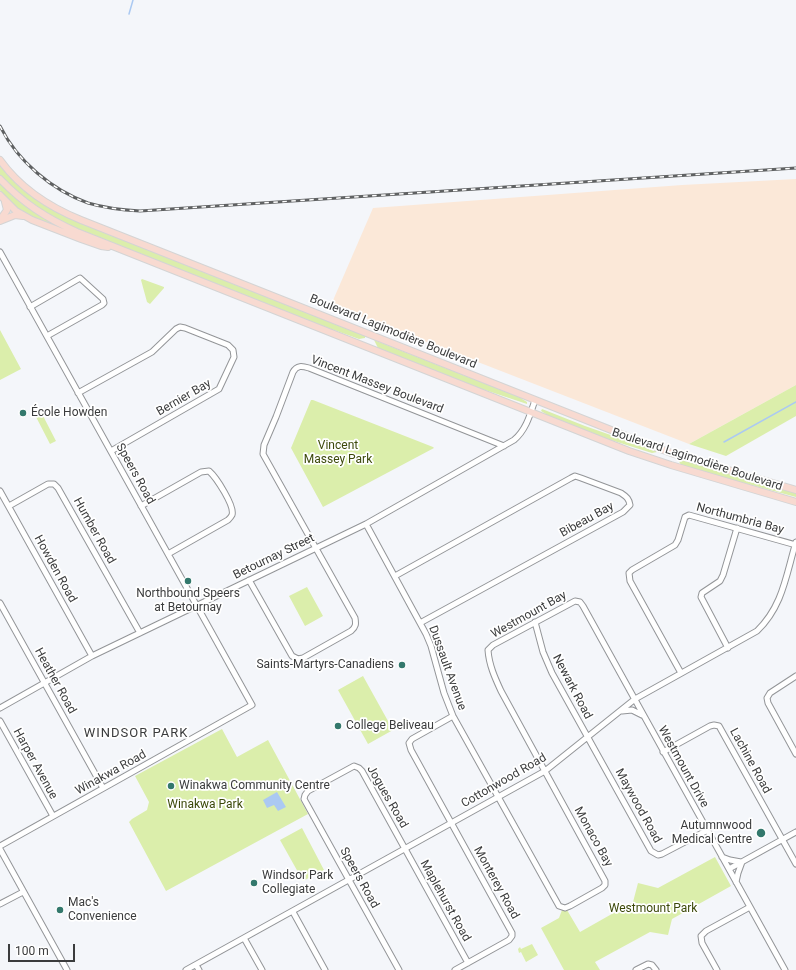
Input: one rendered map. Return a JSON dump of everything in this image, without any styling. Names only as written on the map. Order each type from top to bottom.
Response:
[{"type":"main road","name":"Boulevard Lagimodière Boulevard","points":[[0,160],[31,192],[46,203],[68,215],[674,454],[796,490]]},
{"type":"main road","name":"Boulevard Lagimodière Boulevard","points":[[0,179],[10,190],[40,214],[119,249],[651,459],[796,502]]},
{"type":"main road","points":[[0,194],[16,211],[24,216]]},
{"type":"main road","points":[[0,220],[7,210],[5,200]]},
{"type":"main road","points":[[0,220],[16,214],[101,246],[119,249]]},
{"type":"main road","points":[[368,348],[372,336]]},
{"type":"main road","points":[[786,500],[796,508]]},
{"type":"street","name":"Speers Road","points":[[0,252],[252,705]]},
{"type":"street","points":[[30,307],[80,278],[103,299],[104,303],[102,305],[46,336]]},
{"type":"street","name":"Bernier Bay","points":[[78,393],[152,352],[180,327],[228,345],[233,350],[234,357],[219,389],[111,451]]},
{"type":"street","name":"Vincent Massey Boulevard","points":[[316,548],[263,454],[264,445],[295,368],[304,366],[504,446]]},
{"type":"street","name":"Betournay Street","points":[[0,708],[92,656],[366,524],[504,446],[521,434],[535,400]]},
{"type":"street","points":[[141,506],[201,472],[209,471],[215,477],[232,508],[232,515],[228,520],[168,554]]},
{"type":"street","name":"Bibeau Bay","points":[[395,576],[571,478],[581,478],[627,496],[630,505],[623,512],[420,623]]},
{"type":"street","name":"Humber Road","points":[[9,506],[48,484],[54,484],[58,488],[140,633]]},
{"type":"street","name":"Howden Road","points":[[0,491],[92,656]]},
{"type":"street","name":"Northumbria Bay","points":[[680,673],[630,581],[629,573],[675,545],[685,517],[689,515],[796,544]]},
{"type":"street","name":"Dussault Avenue","points":[[366,524],[420,623],[431,646],[444,693],[453,716],[498,798]]},
{"type":"street","points":[[728,648],[701,597],[702,593],[716,584],[723,575],[737,528]]},
{"type":"street","name":"Cottonwood Road","points":[[186,970],[545,771],[635,699],[757,631],[767,621],[780,599],[796,544]]},
{"type":"street","points":[[249,580],[292,656],[298,659],[303,658],[352,631],[355,628],[356,623],[316,548]]},
{"type":"street","name":"Westmount Bay","points":[[545,771],[493,675],[488,650],[493,645],[570,602],[580,602],[635,699]]},
{"type":"street","name":"Heather Road","points":[[0,603],[103,788]]},
{"type":"street","name":"Newark Road","points":[[535,622],[546,660],[588,738]]},
{"type":"street","points":[[796,676],[770,694],[767,698],[768,703],[796,754]]},
{"type":"street","name":"Westmount Drive","points":[[635,699],[706,831],[729,869],[785,970]]},
{"type":"street","name":"Winakwa Road","points":[[0,848],[53,816],[252,705]]},
{"type":"street","points":[[621,711],[633,710],[644,716]]},
{"type":"street","name":"Monterey Road","points":[[453,716],[412,739],[409,743],[411,750],[512,932],[512,936],[509,940],[455,970]]},
{"type":"street","name":"Harper Avenue","points":[[0,721],[53,816]]},
{"type":"street","name":"Lachine Road","points":[[664,752],[710,726],[719,726],[782,839]]},
{"type":"street","name":"Maywood Road","points":[[588,738],[653,854],[658,856],[706,831]]},
{"type":"street","name":"Jogues Road","points":[[304,795],[308,791],[349,768],[354,766],[359,768],[405,849]]},
{"type":"street","name":"Monaco Bay","points":[[498,798],[559,906],[565,908],[602,888],[605,885],[604,877],[545,771]]},
{"type":"street","name":"Speers Road","points":[[304,795],[306,803],[399,970]]},
{"type":"street","points":[[729,869],[796,832]]},
{"type":"street","points":[[782,839],[796,864]]},
{"type":"street","points":[[0,848],[67,970]]},
{"type":"street","name":"Maplehurst Road","points":[[405,849],[468,963]]},
{"type":"street","points":[[722,857],[742,862]]},
{"type":"street","points":[[736,882],[742,862]]},
{"type":"street","points":[[0,904],[23,892]]},
{"type":"street","points":[[717,970],[702,943],[701,936],[750,907]]},
{"type":"street","points":[[293,912],[325,970]]},
{"type":"street","points":[[244,938],[262,970]]},
{"type":"street","points":[[636,970],[648,964],[656,970]]},
{"type":"street","points":[[196,965],[199,970]]},
{"type":"shaded area","points":[[796,179],[796,385],[689,444],[331,305],[373,208],[682,185]]},
{"type":"green space","points":[[0,165],[69,218],[365,336],[365,338],[359,339],[306,320],[68,225],[49,215],[15,190],[0,175]]},
{"type":"green space","points":[[0,183],[33,210],[50,222],[69,232],[37,220],[18,209],[1,193]]},
{"type":"green space","points":[[142,279],[164,287],[150,304],[147,302]]},
{"type":"green space","points":[[0,330],[21,369],[0,380]]},
{"type":"green space","points":[[374,340],[519,397],[527,402],[527,404],[467,384],[381,350],[378,348]]},
{"type":"green space","points":[[796,385],[796,416],[726,456],[689,444]]},
{"type":"green space","name":"Vincent Massey Park","points":[[311,400],[434,448],[323,507],[291,448]]},
{"type":"green space","points":[[542,409],[657,452],[652,453],[598,436],[549,416],[541,411]]},
{"type":"green space","points":[[40,410],[56,441],[50,444],[34,413]]},
{"type":"green space","points":[[680,459],[791,491],[796,493],[796,497],[684,467],[678,460]]},
{"type":"green space","points":[[307,587],[323,616],[305,626],[289,596]]},
{"type":"green space","points":[[363,676],[393,730],[368,744],[338,690]]},
{"type":"green space","name":"Winakwa Park","points":[[222,729],[237,757],[268,740],[308,814],[166,891],[129,822],[147,810],[149,802],[135,776]]},
{"type":"green space","points":[[302,828],[324,870],[303,881],[280,840]]},
{"type":"green space","name":"Westmount Park","points":[[715,857],[731,886],[672,919],[668,935],[650,932],[595,962],[600,970],[564,970],[541,928],[559,918],[562,910],[567,910],[580,932],[633,902],[638,883],[658,888]]},
{"type":"green space","points":[[532,944],[538,955],[526,962],[521,952],[519,953],[518,949],[520,947],[521,949]]},
{"type":"water","points":[[277,792],[286,807],[278,811],[274,805],[267,808],[263,800]]},
{"type":"waterway","points":[[129,14],[133,0]]},
{"type":"waterway","points":[[724,442],[796,402]]},
{"type":"railway","points":[[0,126],[7,139],[26,162],[37,173],[61,190],[94,205],[140,211],[796,168]]},
{"type":"place","name":"École Howden","points":[[23,413]]},
{"type":"place","name":"Northbound Speers at Betournay","points":[[188,581]]},
{"type":"place","name":"Saints-Martyrs-Canadiens","points":[[402,665]]},
{"type":"place","name":"College Beliveau","points":[[338,726]]},
{"type":"place","name":"Winakwa Community Centre","points":[[171,786]]},
{"type":"place","name":"Autumnwood Medical Centre","points":[[761,833]]},
{"type":"place","name":"Windsor Park Collegiate","points":[[254,883]]},
{"type":"place","name":"Mac's Convenience","points":[[60,910]]},
{"type":"district","name":"WINDSOR PARK","points":[[136,734]]}]
